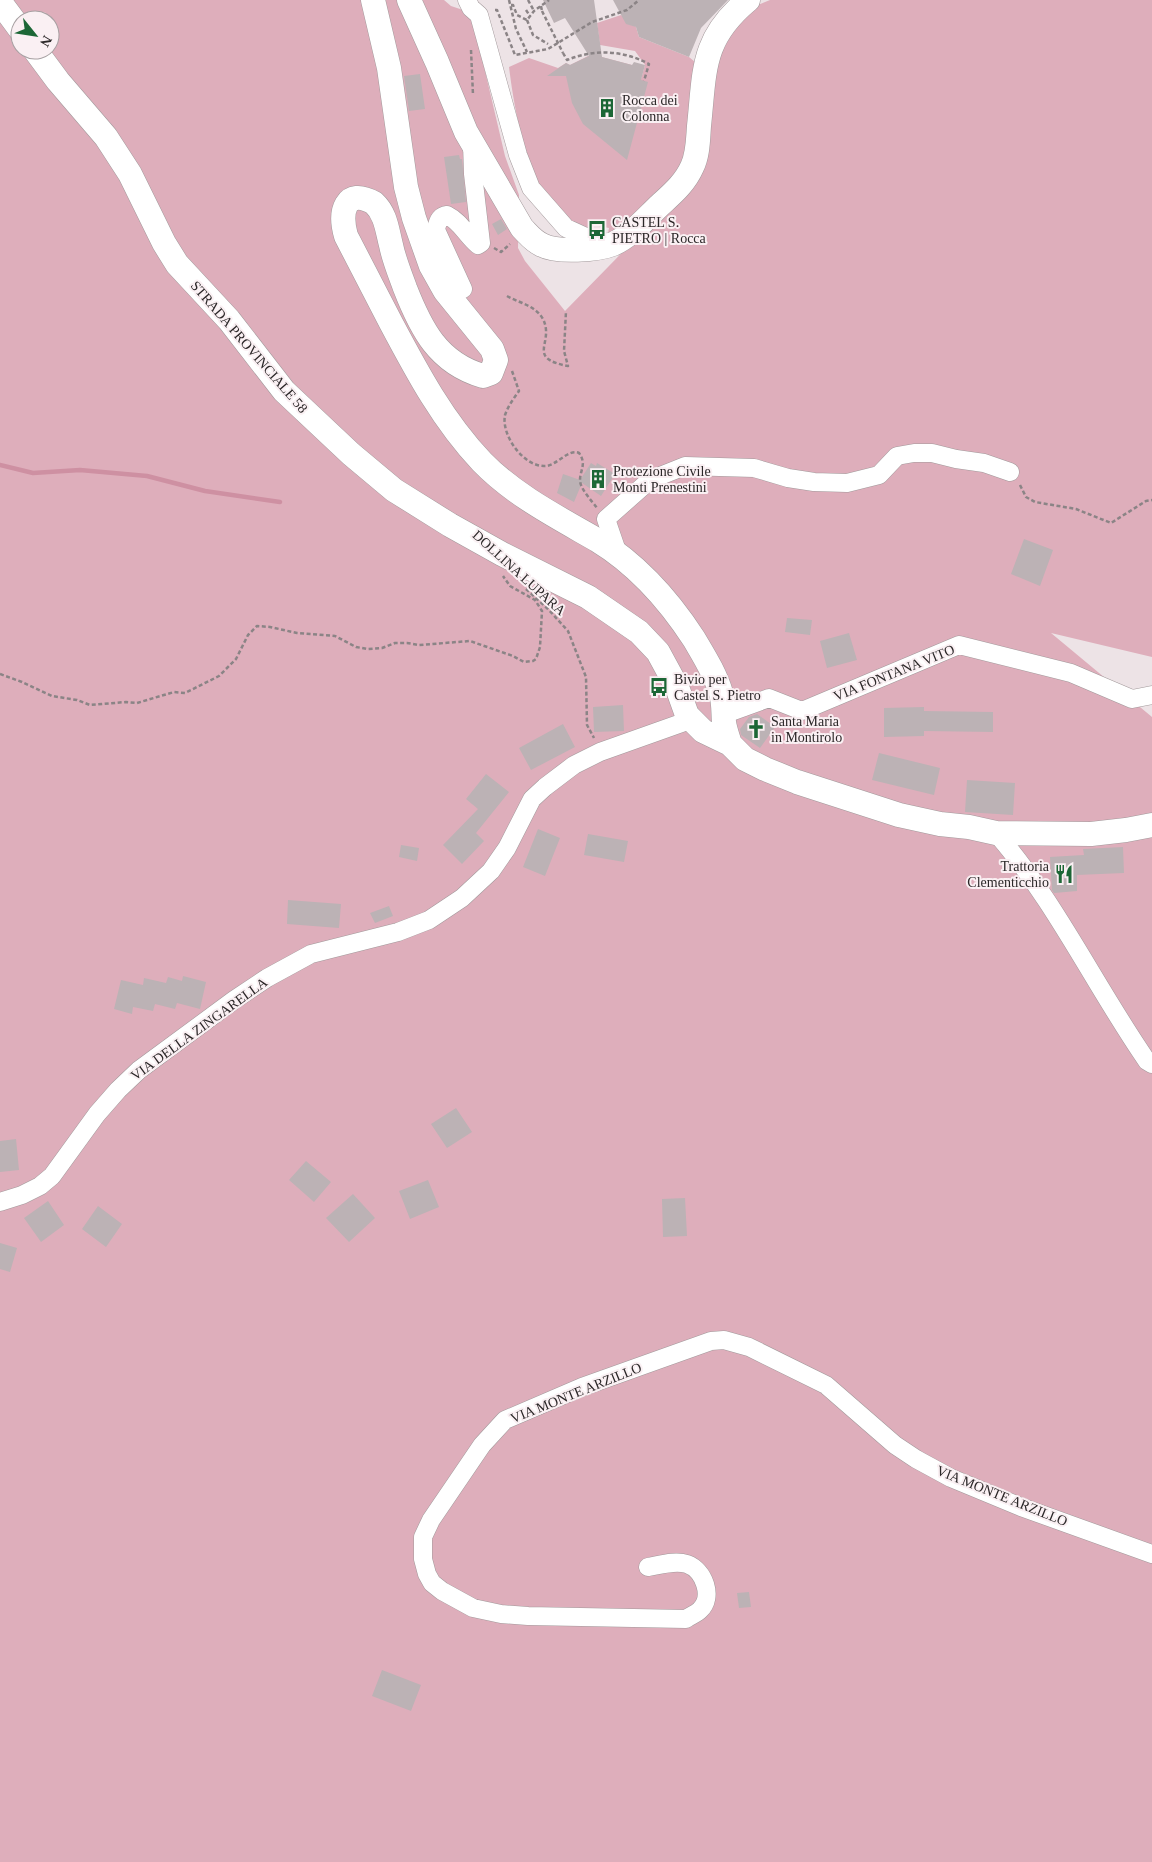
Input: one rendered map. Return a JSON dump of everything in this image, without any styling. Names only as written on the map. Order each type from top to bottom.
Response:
[{"type":"street","points":[[373,0],[389,68],[405,182],[414,218],[431,266],[444,291],[492,349],[496,360],[491,373],[483,376],[453,363],[428,336],[411,304],[395,259],[384,218],[374,203],[357,198],[347,204],[342,214],[346,236],[412,362],[441,410],[474,453],[490,470],[522,495],[618,554],[655,587],[682,621],[716,677],[723,701],[724,722],[730,744]]},
{"type":"street","points":[[409,0],[472,143],[522,228],[538,244],[544,247],[567,249],[612,244],[636,228],[677,189],[689,173],[697,150],[707,56],[721,28],[748,0]]},
{"type":"street","points":[[0,2],[10,16]]},
{"type":"street","points":[[469,4],[479,15],[518,155],[531,188],[566,228],[590,239],[612,244]]},
{"type":"street","name":"STRADA PROVINCIALE 58","points":[[43,60],[58,81],[106,136],[126,167],[164,243],[181,269],[229,320],[284,391],[351,454],[386,483],[450,525],[508,558],[588,597],[639,632],[653,646],[662,659],[677,687],[690,720]]},
{"type":"street","points":[[463,289],[436,230],[437,222],[447,215],[460,222],[474,242],[478,245],[481,243],[473,174],[472,143]]},
{"type":"street","points":[[618,554],[606,519],[650,480],[685,466],[754,468],[788,478],[814,482],[847,483],[879,475],[897,456],[914,453],[932,453],[984,463],[1010,472]]},
{"type":"street","name":"VIA FONTANA VITO","points":[[725,714],[769,698],[802,711],[959,646],[1071,673],[1132,699],[1152,695]]},
{"type":"street","points":[[690,720],[703,732],[730,744],[745,759],[764,769],[859,803],[900,815],[940,824],[969,826],[996,833],[1091,834],[1152,825]]},
{"type":"street","name":"VIA DELLA ZINGARELLA","points":[[0,1202],[22,1195],[40,1186],[52,1176],[97,1114],[118,1090],[139,1070],[234,1000],[267,978],[311,954],[398,932],[429,920],[462,898],[491,871],[507,848],[532,799],[545,787],[574,765],[600,752],[690,720]]},
{"type":"street","points":[[996,833],[1014,854],[1044,896],[1124,1028],[1152,1064]]},
{"type":"street","name":"VIA MONTE ARZILLO","points":[[648,1567],[677,1562],[688,1564],[698,1570],[706,1588],[705,1601],[700,1610],[686,1618],[528,1616],[501,1614],[473,1608],[442,1591],[432,1582],[422,1559],[423,1537],[431,1520],[482,1445],[505,1420],[582,1387],[711,1341],[724,1340],[749,1347],[826,1385],[895,1445],[916,1460],[951,1478],[1021,1507],[1152,1554]]},
{"type":"path","points":[[509,0],[516,29],[526,52]]},
{"type":"path","points":[[528,0],[534,11]]},
{"type":"path","points":[[527,20],[534,11],[550,0]]},
{"type":"path","points":[[469,4],[497,10],[515,55],[548,49],[592,22],[626,10],[639,0]]},
{"type":"path","points":[[511,5],[513,5],[517,16],[527,20],[533,35],[548,44]]},
{"type":"path","points":[[540,6],[566,60],[581,54],[598,52],[634,56],[649,64],[644,81]]},
{"type":"path","points":[[526,10],[530,16]]},
{"type":"path","points":[[470,42],[473,96]]},
{"type":"path","points":[[481,243],[501,252],[513,241]]},
{"type":"path","points":[[507,296],[528,305],[537,312],[543,320],[546,337],[543,350],[546,358],[555,364],[568,366],[564,341],[566,311]]},
{"type":"path","points":[[519,391],[505,416],[507,433],[519,454],[528,460],[544,466],[551,465],[573,452],[579,453],[583,459],[580,480],[582,486],[606,519]]},
{"type":"path","points":[[1010,472],[1018,479],[1026,497],[1035,502],[1076,508],[1111,522],[1146,501],[1152,500]]},
{"type":"path","points":[[0,674],[52,696],[77,700],[90,705],[138,703],[174,692],[185,692],[219,676],[236,659],[248,635],[257,626],[297,633],[335,636],[356,647],[368,649],[382,648],[395,643],[419,645],[470,641],[513,656],[524,662],[533,661],[536,659],[540,647],[542,611],[535,600],[510,586],[497,570]]},
{"type":"path","name":"DOLLINA LUPARA","points":[[520,584],[548,609],[568,631],[586,677],[587,725],[600,752]]},
{"type":"shaded area","points":[[0,0],[444,0],[451,6],[466,11],[473,20],[505,156],[519,195],[518,248],[525,261],[565,311],[695,178],[717,51],[753,7],[770,0],[1152,0],[1152,657],[1051,633],[1152,717],[1152,1862],[0,1862]]},
{"type":"shaded area","points":[[621,15],[636,27],[639,37],[689,57],[695,62],[692,147],[675,182],[607,238],[609,228],[589,224],[586,233],[568,219],[541,190],[524,148],[516,114],[509,67],[529,58],[558,68],[566,63],[570,65],[594,55],[632,65],[641,79],[645,65],[635,51],[600,45],[597,23]]},
{"type":"building","name":"Rocca dei Colonna","points":[[543,0],[594,0],[602,57],[632,65],[634,62],[645,65],[641,80],[648,82],[627,160],[583,124],[572,103],[566,76],[547,76],[566,63],[570,65],[589,56],[565,18],[554,23]]},
{"type":"building","points":[[613,0],[728,0],[701,28],[689,57],[639,37],[636,27],[626,24]]},
{"type":"building","points":[[420,74],[425,109],[409,111],[404,76]]},
{"type":"building","points":[[459,155],[460,159],[462,159],[466,202],[451,204],[444,157]]},
{"type":"building","points":[[501,219],[507,229],[498,235],[492,224]]},
{"type":"building","points":[[591,463],[596,466],[597,463],[615,474],[601,496],[582,483],[574,502],[557,493],[563,474],[580,480]]},
{"type":"building","points":[[1024,539],[1053,550],[1040,586],[1011,574]]},
{"type":"building","points":[[787,618],[812,620],[810,635],[785,632]]},
{"type":"building","points":[[849,633],[857,660],[827,668],[820,641]]},
{"type":"building","points":[[623,705],[624,731],[594,732],[593,707]]},
{"type":"building","points":[[924,707],[924,711],[993,712],[993,732],[924,731],[924,736],[884,737],[884,708]]},
{"type":"building","name":"Santa Maria in Montirolo","points":[[757,714],[775,727],[760,748],[741,735],[740,729],[749,717]]},
{"type":"building","points":[[563,724],[575,747],[531,770],[519,748]]},
{"type":"building","points":[[879,753],[940,768],[934,795],[872,780]]},
{"type":"building","points":[[486,774],[509,792],[476,833],[484,841],[462,864],[443,845],[478,809],[466,799]]},
{"type":"building","points":[[967,780],[1015,783],[1013,815],[965,812]]},
{"type":"building","points":[[538,829],[560,838],[545,876],[523,867]]},
{"type":"building","points":[[588,834],[628,841],[624,862],[584,855]]},
{"type":"building","points":[[401,845],[419,848],[417,861],[399,857]]},
{"type":"building","points":[[1123,847],[1124,873],[1077,875],[1077,891],[1054,893],[1052,890],[1050,857],[1084,855],[1083,849]]},
{"type":"building","points":[[288,900],[341,904],[339,928],[287,924]]},
{"type":"building","points":[[389,906],[393,916],[375,923],[370,913]]},
{"type":"building","points":[[183,976],[206,982],[200,1009],[177,1003],[175,1009],[155,1004],[153,1011],[133,1007],[132,1014],[114,1009],[121,980],[143,985],[144,978],[166,983],[168,977],[182,981]]},
{"type":"building","points":[[456,1108],[472,1132],[447,1148],[431,1124]]},
{"type":"building","points":[[16,1139],[19,1170],[0,1172],[0,1141]]},
{"type":"building","points":[[306,1161],[331,1182],[314,1202],[289,1180]]},
{"type":"building","points":[[428,1180],[439,1207],[410,1219],[399,1191]]},
{"type":"building","points":[[353,1194],[375,1218],[349,1242],[326,1218]]},
{"type":"building","points":[[685,1198],[687,1236],[663,1237],[662,1199]]},
{"type":"building","points":[[48,1201],[64,1225],[41,1242],[24,1218]]},
{"type":"building","points":[[98,1206],[122,1224],[106,1247],[82,1229]]},
{"type":"building","points":[[0,1243],[17,1248],[10,1272],[0,1269]]},
{"type":"building","points":[[749,1592],[751,1607],[739,1608],[737,1593]]},
{"type":"building","points":[[382,1670],[421,1685],[411,1711],[372,1696]]},
{"type":"waterway","points":[[0,465],[33,473],[80,470],[147,476],[205,491],[280,502]]},
{"type":"place","name":"Rocca dei Colonna","points":[[607,108]]},
{"type":"place","name":"CASTEL S. PIETRO | Rocca","points":[[597,230]]},
{"type":"place","name":"Protezione Civile Monti Prenestini","points":[[598,479]]},
{"type":"place","name":"Bivio per Castel S. Pietro","points":[[659,687]]},
{"type":"place","name":"Santa Maria in Montirolo","points":[[756,729]]},
{"type":"place","name":"Trattoria Clementicchio","points":[[1064,874]]}]
